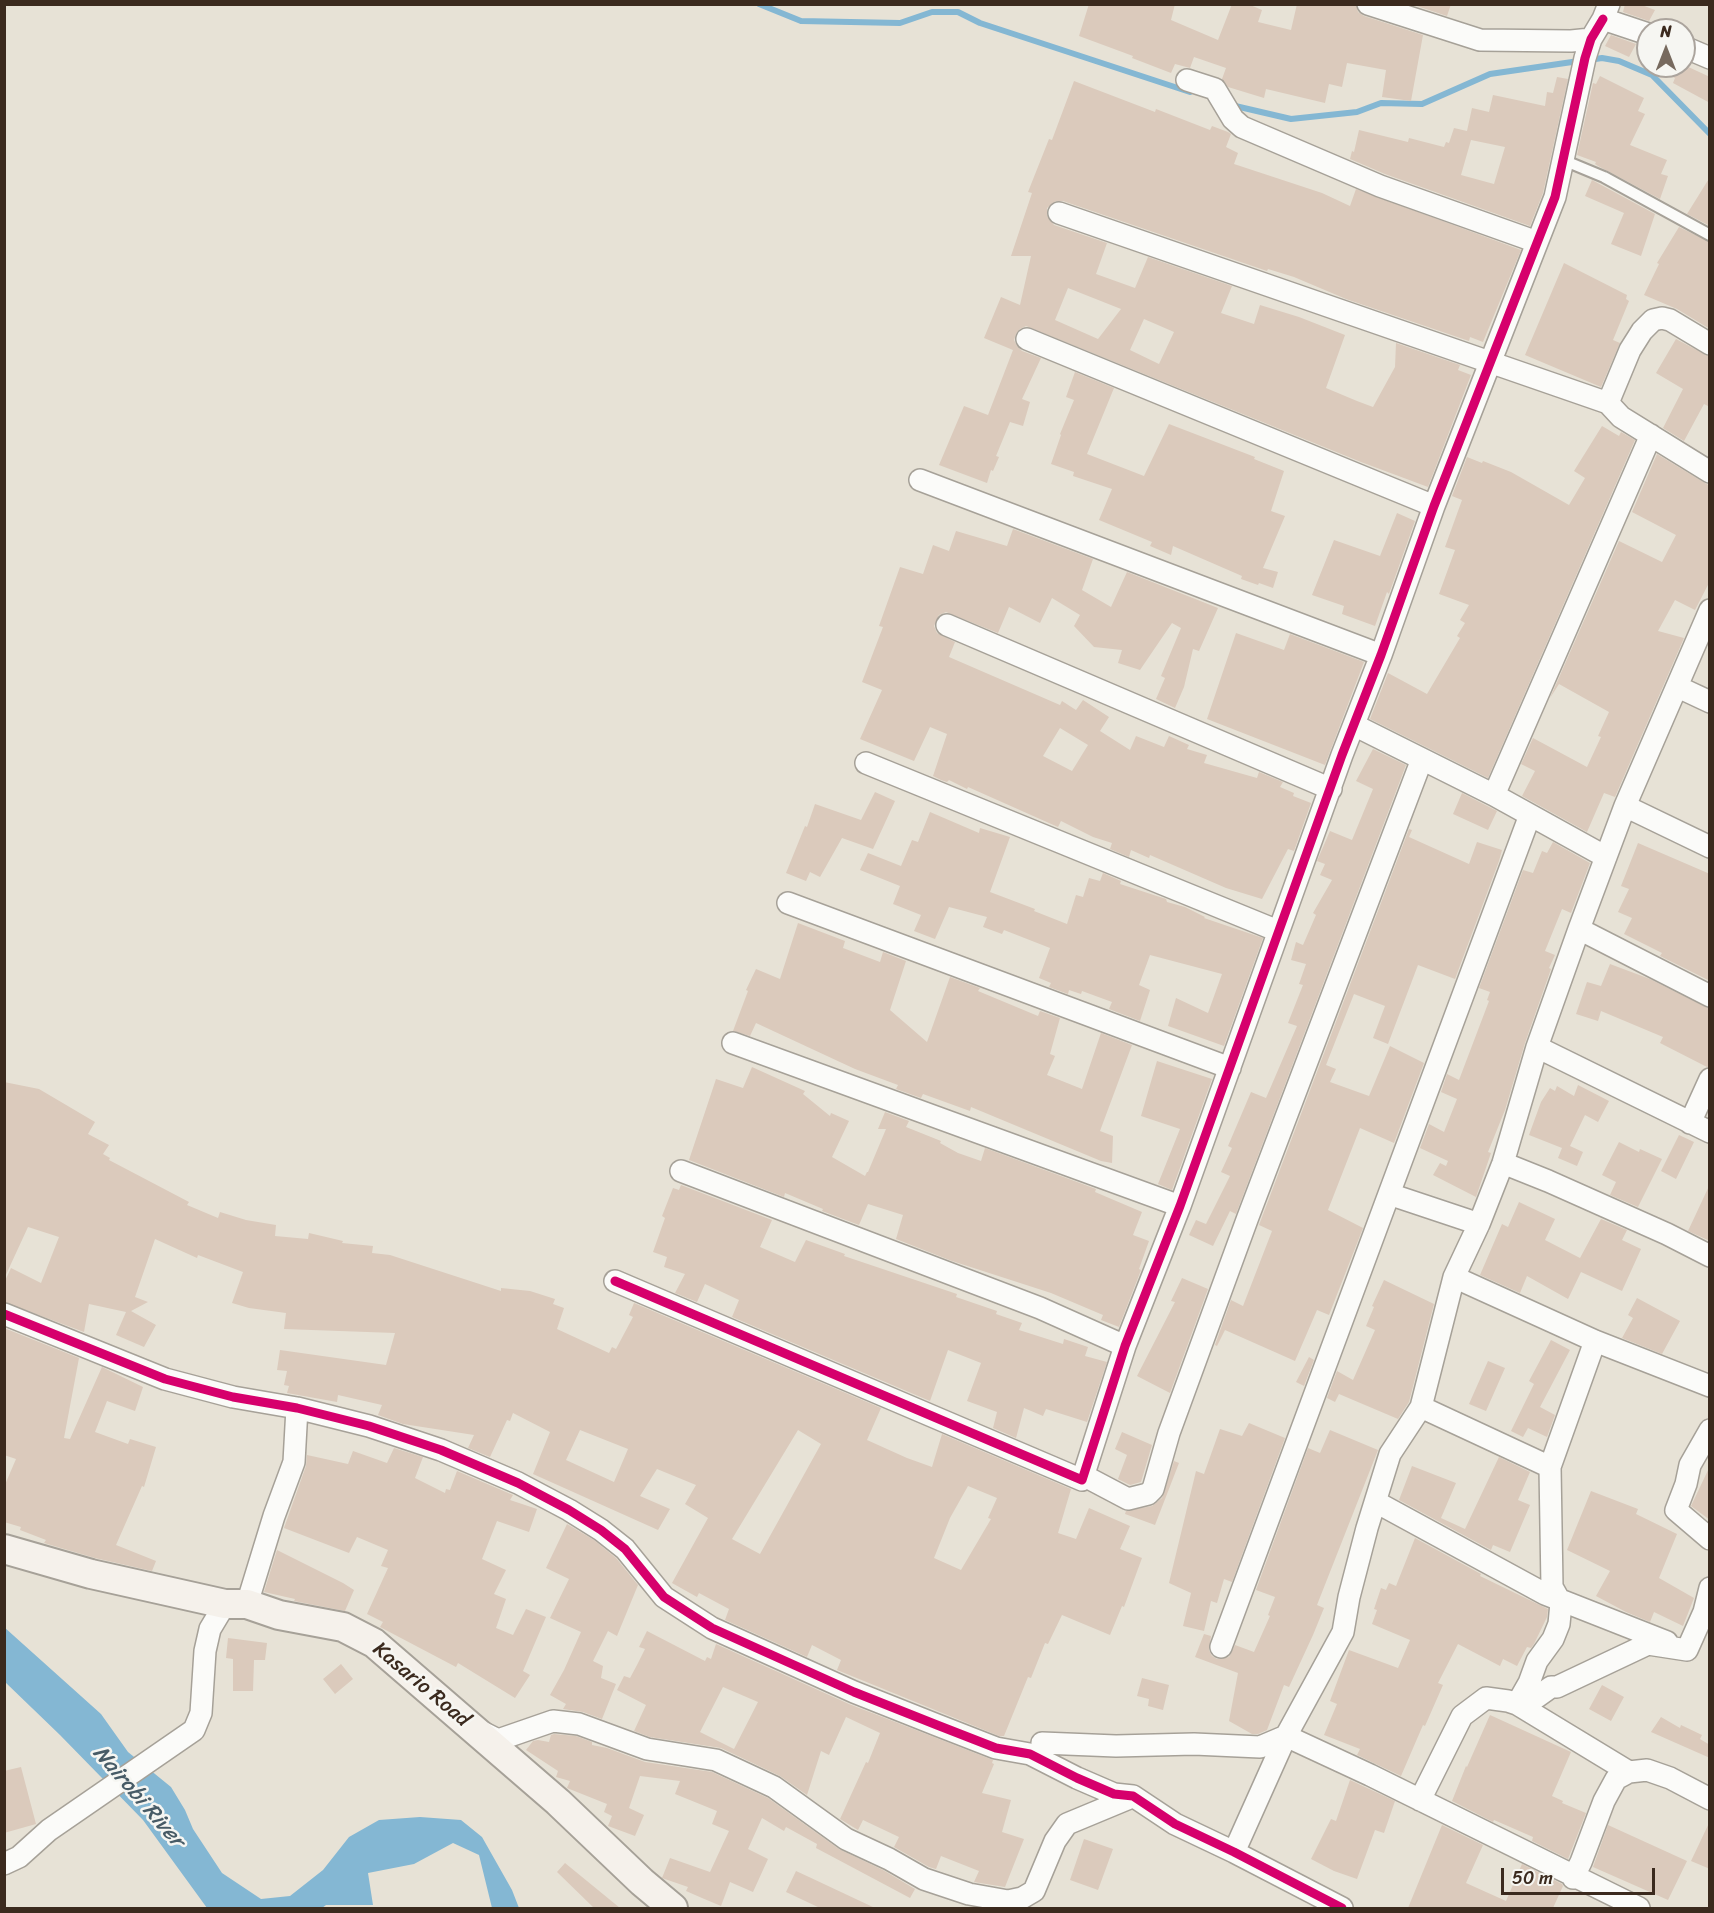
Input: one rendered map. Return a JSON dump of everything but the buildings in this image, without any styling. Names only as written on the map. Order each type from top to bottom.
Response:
[{"type":"street","points":[[1368,4],[1480,40],[1571,41],[1587,54]]},
{"type":"street","points":[[615,1281],[1082,1480],[1125,1346],[1180,1206],[1434,506],[1555,197],[1587,54],[1606,12],[1636,28]]},
{"type":"street","points":[[1696,52],[1710,58]]},
{"type":"street","points":[[1187,80],[1215,89],[1233,119],[1242,127],[1380,186],[1537,242]]},
{"type":"street","points":[[1059,213],[1608,403],[1621,417],[1710,472]]},
{"type":"street","points":[[1608,403],[1630,350],[1642,331],[1653,320],[1662,318],[1670,320],[1710,344]]},
{"type":"street","points":[[1027,339],[1434,506]]},
{"type":"street","points":[[1494,795],[1651,435]]},
{"type":"street","points":[[920,480],[1381,655]]},
{"type":"street","points":[[1234,1852],[1286,1736],[1343,1632],[1349,1597],[1390,1455],[1421,1407],[1454,1277],[1479,1224],[1503,1163],[1537,1047],[1578,929],[1625,806],[1710,610]]},
{"type":"street","points":[[947,625],[1331,789]]},
{"type":"street","points":[[1678,687],[1710,702]]},
{"type":"street","points":[[1354,725],[1494,795],[1606,857]]},
{"type":"street","points":[[1092,1480],[1128,1499],[1148,1494],[1153,1489],[1169,1433],[1248,1217],[1422,759]]},
{"type":"street","points":[[866,763],[1278,931]]},
{"type":"street","points":[[1625,806],[1710,847]]},
{"type":"street","points":[[1221,1647],[1530,815]]},
{"type":"street","points":[[788,903],[1230,1068]]},
{"type":"street","points":[[1578,929],[1710,996]]},
{"type":"street","points":[[733,1043],[1180,1206]]},
{"type":"street","points":[[1537,1047],[1710,1132]]},
{"type":"street","points":[[1690,1123],[1710,1079]]},
{"type":"street","points":[[1503,1163],[1667,1234],[1710,1256]]},
{"type":"street","points":[[681,1171],[1040,1308],[1125,1346]]},
{"type":"street","points":[[1389,1194],[1479,1224]]},
{"type":"street","points":[[1454,1277],[1595,1341],[1710,1386]]},
{"type":"street","points":[[4,1314],[165,1379],[233,1397],[297,1408],[369,1426],[441,1450],[518,1483],[570,1510],[602,1530],[624,1550],[664,1597],[712,1628],[854,1692],[996,1748],[1030,1755],[1114,1794],[1133,1796],[1175,1824],[1342,1908]]},
{"type":"street","points":[[1517,1704],[1529,1683],[1537,1661],[1553,1639],[1558,1624],[1561,1603],[1552,1587],[1550,1467],[1595,1341]]},
{"type":"street","points":[[1421,1407],[1550,1467]]},
{"type":"street","points":[[4,1864],[19,1857],[49,1830],[194,1730],[201,1713],[205,1651],[210,1629],[236,1604],[274,1516],[294,1462],[297,1408]]},
{"type":"street","points":[[1710,1430],[1690,1465],[1686,1484],[1676,1510],[1710,1539]]},
{"type":"street","points":[[1376,1502],[1545,1594],[1687,1650]]},
{"type":"street","name":"Kasario Road","points":[[4,1549],[91,1574],[343,1627],[374,1643],[558,1802],[642,1882],[674,1908]]},
{"type":"street","points":[[1687,1650],[1704,1612],[1710,1588]]},
{"type":"street","points":[[1517,1704],[1537,1697],[1551,1687],[1557,1687],[1648,1644],[1687,1650]]},
{"type":"street","points":[[1420,1800],[1462,1716],[1486,1698],[1517,1704],[1629,1772]]},
{"type":"street","points":[[468,1725],[498,1740],[553,1721],[579,1724],[647,1749],[716,1760],[774,1787],[846,1839],[889,1859],[924,1879],[969,1894],[1008,1901],[1022,1898],[1034,1891],[1055,1841],[1067,1824],[1133,1796]]},
{"type":"street","points":[[1042,1743],[1260,1747],[1286,1736],[1420,1800],[1635,1908]]},
{"type":"street","points":[[1573,1878],[1604,1801],[1616,1779],[1629,1772],[1647,1770],[1670,1778],[1710,1799]]},
{"type":"lane","points":[[1563,160],[1604,177],[1710,235]]},
{"type":"water","name":"Nairobi River","points":[[4,1627],[101,1714],[128,1752],[171,1787],[193,1829],[222,1873],[261,1899],[290,1896],[323,1870],[349,1837],[379,1820],[420,1817],[461,1820],[482,1837],[512,1890],[519,1908],[492,1908],[479,1855],[453,1843],[414,1864],[368,1873],[373,1905],[326,1905],[322,1908],[207,1908],[143,1820],[5,1682]]},
{"type":"waterway","points":[[759,4],[801,21],[900,23],[932,12],[958,12],[980,23],[1190,92]]},
{"type":"waterway","points":[[1589,60],[1602,58],[1619,61],[1652,75],[1710,134]]},
{"type":"waterway","points":[[1231,105],[1291,119],[1357,112],[1381,103],[1422,104],[1490,74],[1579,61]]},
{"type":"cycle path","points":[[615,1281],[1082,1480],[1125,1346],[1180,1206],[1342,755],[1381,655],[1434,506],[1555,197],[1585,58],[1591,39],[1603,19]]},
{"type":"cycle path","points":[[4,1314],[165,1379],[233,1397],[297,1408],[369,1426],[441,1450],[518,1483],[601,1530],[625,1549],[664,1597],[712,1628],[854,1692],[996,1748],[1030,1754],[1114,1794],[1133,1796],[1175,1824],[1342,1908]]}]
